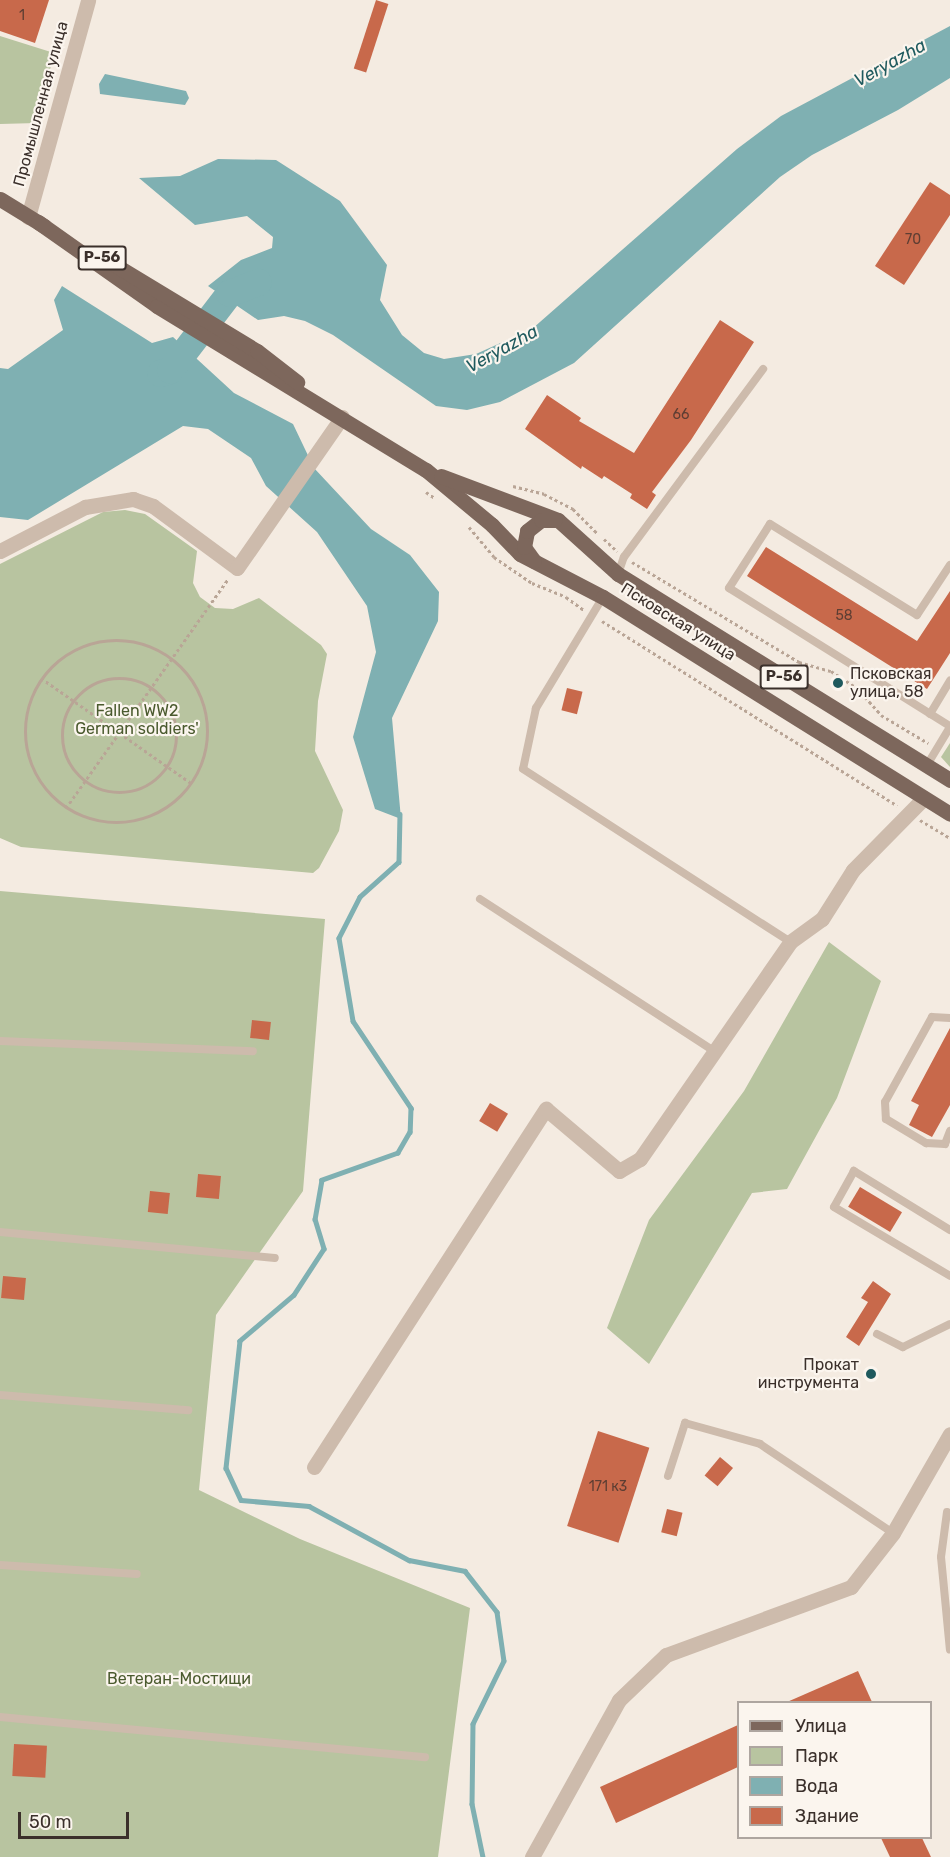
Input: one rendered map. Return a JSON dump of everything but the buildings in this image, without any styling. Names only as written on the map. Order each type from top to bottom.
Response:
[{"type":"main road","name":"Р-56","points":[[0,199],[33,219]]},
{"type":"main road","name":"Псковская улица","points":[[33,219],[254,358],[426,470],[537,565],[603,597],[950,814]]},
{"type":"main road","name":"Псковская улица","points":[[426,470],[558,520],[618,574],[950,780]]},
{"type":"main road","points":[[537,565],[524,547],[526,531],[541,520],[558,520]]},
{"type":"street","name":"Промышленная улица","points":[[33,219],[88,0]]},
{"type":"street","points":[[0,550],[85,507],[133,499],[153,506],[237,568],[342,417]]},
{"type":"street","points":[[314,1467],[546,1109],[618,1171],[640,1159],[717,1053],[790,942],[822,919],[853,870],[924,798]]},
{"type":"street","points":[[532,1857],[620,1700],[666,1655],[851,1587],[893,1533],[950,1434]]},
{"type":"lane","points":[[618,574],[624,557],[763,369]]},
{"type":"lane","points":[[927,765],[950,726],[729,588],[770,524],[917,615],[950,564]]},
{"type":"lane","points":[[603,597],[536,708],[523,769],[790,942]]},
{"type":"lane","points":[[930,714],[950,681]]},
{"type":"lane","points":[[480,899],[717,1053]]},
{"type":"lane","points":[[950,1018],[932,1017],[885,1102],[886,1119],[926,1143],[945,1144],[950,1131]]},
{"type":"lane","points":[[0,1041],[253,1051]]},
{"type":"lane","points":[[950,1230],[854,1171],[834,1207],[950,1276]]},
{"type":"lane","points":[[0,1232],[275,1258]]},
{"type":"lane","points":[[877,1334],[903,1347],[950,1324]]},
{"type":"lane","points":[[0,1395],[188,1410]]},
{"type":"lane","points":[[668,1476],[685,1423],[760,1444],[893,1533]]},
{"type":"lane","points":[[947,1512],[941,1557],[950,1650]]},
{"type":"lane","points":[[0,1565],[137,1574]]},
{"type":"lane","points":[[0,1717],[424,1757]]},
{"type":"path","points":[[510,485],[544,494],[573,509],[624,557],[799,662],[831,671],[857,688],[881,715],[937,749]]},
{"type":"path","points":[[426,492],[443,504]]},
{"type":"path","points":[[467,524],[494,557],[532,583],[566,597],[950,838]]},
{"type":"path","points":[[66,808],[237,568]]},
{"type":"path","points":[[117,639],[145,644],[171,658],[190,678],[204,712],[207,731],[203,758],[191,783],[171,803],[147,817],[129,820],[92,819],[66,808],[44,788],[28,753],[24,734],[28,705],[41,678],[70,653],[88,644],[117,639]]},
{"type":"path","points":[[118,677],[151,687],[164,699],[177,732],[167,767],[150,783],[129,792],[98,789],[85,781],[72,768],[61,734],[73,700],[85,688],[118,677]]},
{"type":"path","points":[[41,678],[191,783]]},
{"type":"green space","points":[[0,36],[54,53],[37,123],[0,124]]},
{"type":"green space","name":"Fallen WW2 German soldiers'","points":[[125,510],[145,514],[197,551],[193,583],[200,597],[215,608],[233,609],[259,598],[321,645],[327,654],[318,701],[315,751],[343,810],[339,831],[319,868],[313,873],[21,847],[0,838],[0,564],[103,512]]},
{"type":"green space","points":[[950,743],[950,767],[941,757]]},
{"type":"green space","name":"Ветеран-Мостищи","points":[[0,891],[325,919],[303,1191],[216,1315],[199,1490],[300,1539],[470,1608],[438,1857],[0,1857]]},
{"type":"green space","points":[[829,942],[881,981],[837,1098],[787,1189],[752,1193],[649,1364],[607,1328],[649,1220],[744,1091]]},
{"type":"water","points":[[950,26],[950,78],[898,110],[812,155],[780,177],[574,363],[500,402],[467,410],[436,406],[333,335],[305,321],[284,316],[258,320],[208,286],[241,260],[272,248],[273,237],[247,216],[195,225],[139,178],[180,176],[218,159],[276,160],[340,201],[387,265],[380,300],[402,335],[424,353],[444,359],[476,354],[532,329],[737,149],[781,116]]},
{"type":"water","points":[[105,74],[186,91],[189,98],[185,105],[100,94],[99,84]]},
{"type":"water","points":[[62,286],[152,343],[173,337],[234,393],[293,424],[314,468],[371,529],[410,555],[439,592],[438,621],[392,718],[401,819],[375,809],[353,737],[376,652],[367,606],[317,532],[266,486],[251,458],[208,429],[183,426],[28,520],[0,517],[0,368],[8,369],[63,330],[54,300]]},
{"type":"waterway","name":"Veryazha","points":[[160,373],[170,370],[229,293],[258,282]]},
{"type":"waterway","points":[[400,814],[399,862],[360,897],[339,938],[353,1021],[411,1108],[410,1132],[398,1153],[322,1180],[315,1219],[324,1249],[294,1295],[240,1341],[226,1468],[241,1500],[309,1506],[409,1560],[465,1571],[497,1612],[504,1661],[473,1724],[472,1804],[483,1857]]},
{"type":"place","name":"Псковская улица, 58","points":[[838,683]]},
{"type":"place","name":"Прокат инструмента","points":[[871,1374]]}]
